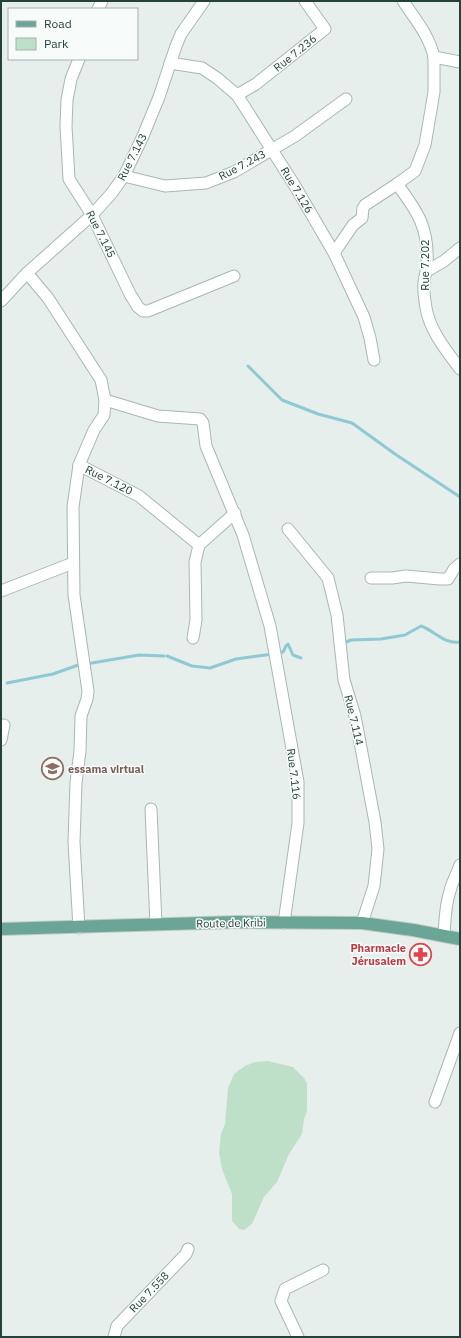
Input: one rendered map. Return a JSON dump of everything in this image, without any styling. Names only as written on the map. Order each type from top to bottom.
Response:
[{"type":"main road","name":"Route de Kribi","points":[[1,929],[79,928],[156,924],[362,923],[444,935],[460,939]]},
{"type":"street","name":"Rue 7.143","points":[[1,301],[27,273],[92,215],[111,194],[124,176],[159,97],[181,34],[204,1]]},
{"type":"street","name":"Rue 7.236","points":[[237,95],[256,84],[325,29],[305,1]]},
{"type":"street","points":[[334,253],[353,225],[362,218],[362,208],[415,171],[425,145],[434,92],[434,57],[432,47],[427,36],[403,1]]},
{"type":"street","points":[[434,57],[460,62]]},
{"type":"street","name":"Rue 7.145","points":[[79,60],[71,79],[67,100],[66,126],[70,179],[92,215],[130,294],[138,307],[143,311],[148,312],[234,276]]},
{"type":"street","name":"Rue 7.126","points":[[170,63],[202,68],[217,78],[237,95],[272,149],[334,253],[364,317],[374,360]]},
{"type":"street","name":"Rue 7.243","points":[[124,176],[165,186],[206,183],[234,172],[295,136],[346,99]]},
{"type":"street","name":"Rue 7.202","points":[[397,184],[414,207],[425,230],[427,271],[423,284],[426,308],[430,323],[440,343],[460,369]]},
{"type":"street","points":[[427,271],[444,261],[460,248]]},
{"type":"street","name":"Rue 7.120","points":[[27,273],[48,298],[101,380],[105,400],[104,415],[94,430],[79,465],[139,496],[199,545]]},
{"type":"street","points":[[1,286],[11,291]]},
{"type":"street","name":"Rue 7.116","points":[[105,400],[158,416],[200,419],[203,424],[206,446],[248,549],[270,626],[298,788],[298,824],[284,923]]},
{"type":"street","points":[[79,465],[73,507],[74,595],[88,691],[81,716],[80,751],[76,783],[74,842],[79,928]]},
{"type":"street","points":[[193,638],[196,620],[195,562],[199,545],[235,514]]},
{"type":"street","name":"Rue 7.114","points":[[288,529],[328,578],[337,615],[344,680],[355,716],[375,822],[378,849],[374,886],[362,923]]},
{"type":"street","points":[[1,591],[73,563]]},
{"type":"street","points":[[371,578],[406,576],[448,579],[454,569],[460,564]]},
{"type":"street","points":[[1,740],[4,725]]},
{"type":"street","points":[[151,809],[156,924]]},
{"type":"street","points":[[444,935],[449,893],[457,876],[460,865]]},
{"type":"street","points":[[435,1102],[460,1033]]},
{"type":"street","name":"Rue 7.558","points":[[114,1337],[117,1326],[186,1254],[188,1249]]},
{"type":"street","points":[[298,1337],[281,1301],[282,1295],[285,1289],[323,1270]]},
{"type":"green space","points":[[268,1061],[293,1067],[304,1078],[307,1083],[307,1111],[304,1119],[302,1134],[289,1154],[277,1182],[264,1197],[252,1224],[244,1230],[239,1229],[232,1221],[232,1194],[222,1169],[219,1152],[221,1134],[225,1124],[228,1088],[234,1074],[245,1066],[255,1062]]},
{"type":"waterway","points":[[248,366],[282,400],[318,414],[352,423],[395,454],[460,497]]},
{"type":"waterway","points":[[342,645],[351,640],[381,639],[405,635],[421,626],[444,639],[460,642]]},
{"type":"waterway","points":[[277,653],[283,652],[288,644],[293,655],[301,658]]},
{"type":"waterway","points":[[167,656],[192,666],[210,668],[236,659],[273,654]]},
{"type":"waterway","points":[[86,664],[139,655],[164,656]]},
{"type":"waterway","points":[[7,683],[53,674],[81,664]]},
{"type":"place","name":"essama virtual","points":[[53,769]]},
{"type":"place","name":"Pharmacie Jérusalem","points":[[421,954]]}]
